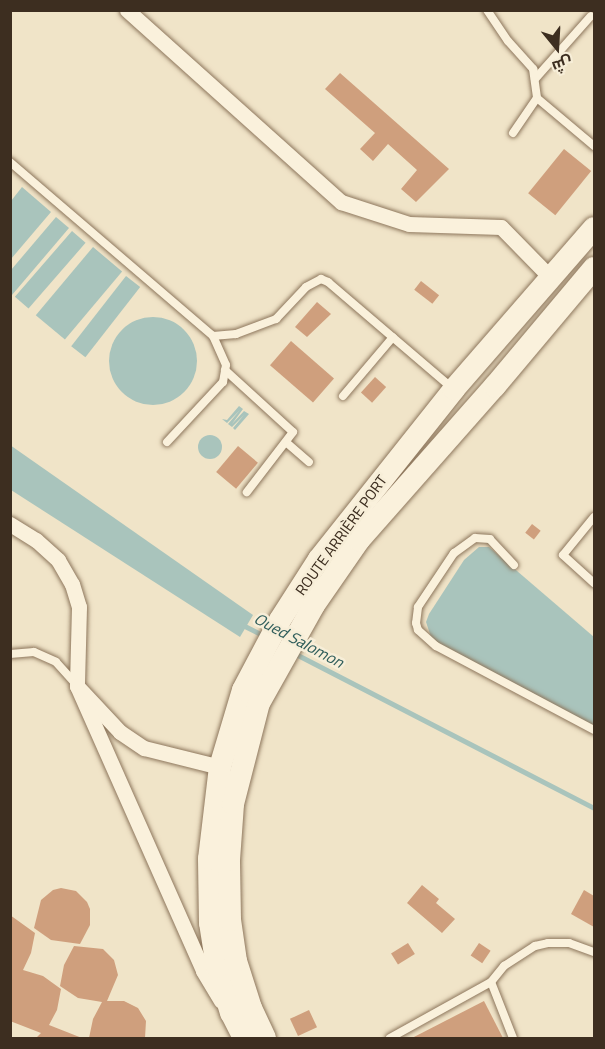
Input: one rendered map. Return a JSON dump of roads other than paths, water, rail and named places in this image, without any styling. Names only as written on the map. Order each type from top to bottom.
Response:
[{"type":"street","points":[[127,10],[342,202],[409,224],[501,227],[551,278]]},
{"type":"street","name":"ROUTE ARRIÈRE PORT","points":[[244,1038],[231,1013],[217,967],[210,923],[209,859],[219,767],[243,690],[264,670],[291,623],[319,559],[454,389],[594,228]]},
{"type":"street","name":"ROUTE ARRIÈRE PORT","points":[[291,623],[359,540],[495,386],[594,268]]},
{"type":"street","points":[[10,524],[36,540],[58,560],[72,584],[80,607],[77,686],[203,971],[215,993],[231,1013]]},
{"type":"street","name":"ROUTE ARRIÈRE PORT","points":[[264,670],[233,804],[229,860],[230,920],[236,961],[251,1008],[265,1038]]},
{"type":"street","points":[[77,686],[120,732],[144,748],[219,767]]},
{"type":"lane","points":[[488,10],[508,41],[533,69],[537,98],[594,146]]},
{"type":"lane","points":[[534,79],[591,16]]},
{"type":"lane","points":[[513,133],[537,98]]},
{"type":"lane","points":[[10,162],[213,336],[222,350],[225,370],[223,382]]},
{"type":"lane","points":[[213,336],[236,334],[276,319],[306,287],[321,279],[328,282],[454,389]]},
{"type":"lane","points":[[343,396],[393,338]]},
{"type":"lane","points":[[225,370],[293,432],[287,443],[247,492]]},
{"type":"lane","points":[[167,442],[223,382],[235,378]]},
{"type":"lane","points":[[287,443],[309,462]]},
{"type":"lane","points":[[594,517],[563,555],[594,582]]},
{"type":"lane","points":[[514,565],[490,539],[475,538],[454,553],[418,607],[416,623],[418,630],[436,646],[594,730]]},
{"type":"lane","points":[[10,654],[34,652],[56,662],[77,686]]},
{"type":"lane","points":[[390,1038],[491,981],[504,966],[535,946],[568,943],[594,952]]},
{"type":"lane","points":[[491,981],[513,1038]]},
{"type":"water","points":[[22,187],[51,212],[11,259],[11,201]]},
{"type":"water","points":[[56,217],[69,228],[12,295],[11,270]]},
{"type":"water","points":[[72,231],[86,243],[29,308],[15,297]]},
{"type":"water","points":[[93,247],[122,271],[65,340],[36,315]]},
{"type":"water","points":[[126,276],[140,287],[85,357],[71,346]]},
{"type":"water","points":[[153,317],[170,320],[184,330],[194,344],[197,361],[194,378],[184,392],[170,402],[153,405],[136,402],[122,392],[112,378],[109,361],[112,344],[122,330],[136,320]]},
{"type":"water","points":[[239,406],[243,409],[232,424],[244,411],[249,414],[235,430],[233,428],[244,415],[232,427],[228,424],[240,410],[227,423],[222,419],[227,420]]},
{"type":"water","points":[[210,435],[218,439],[222,447],[218,455],[210,459],[202,455],[198,447],[202,439]]},
{"type":"water","points":[[10,445],[253,615],[240,637],[11,490]]},
{"type":"water","points":[[479,547],[489,547],[594,637],[594,727],[432,640],[426,622],[429,614],[464,560]]},
{"type":"waterway","name":"Oued Salomon","points":[[243,625],[265,636]]},
{"type":"waterway","name":"Oued Salomon","points":[[296,654],[594,808]]}]
